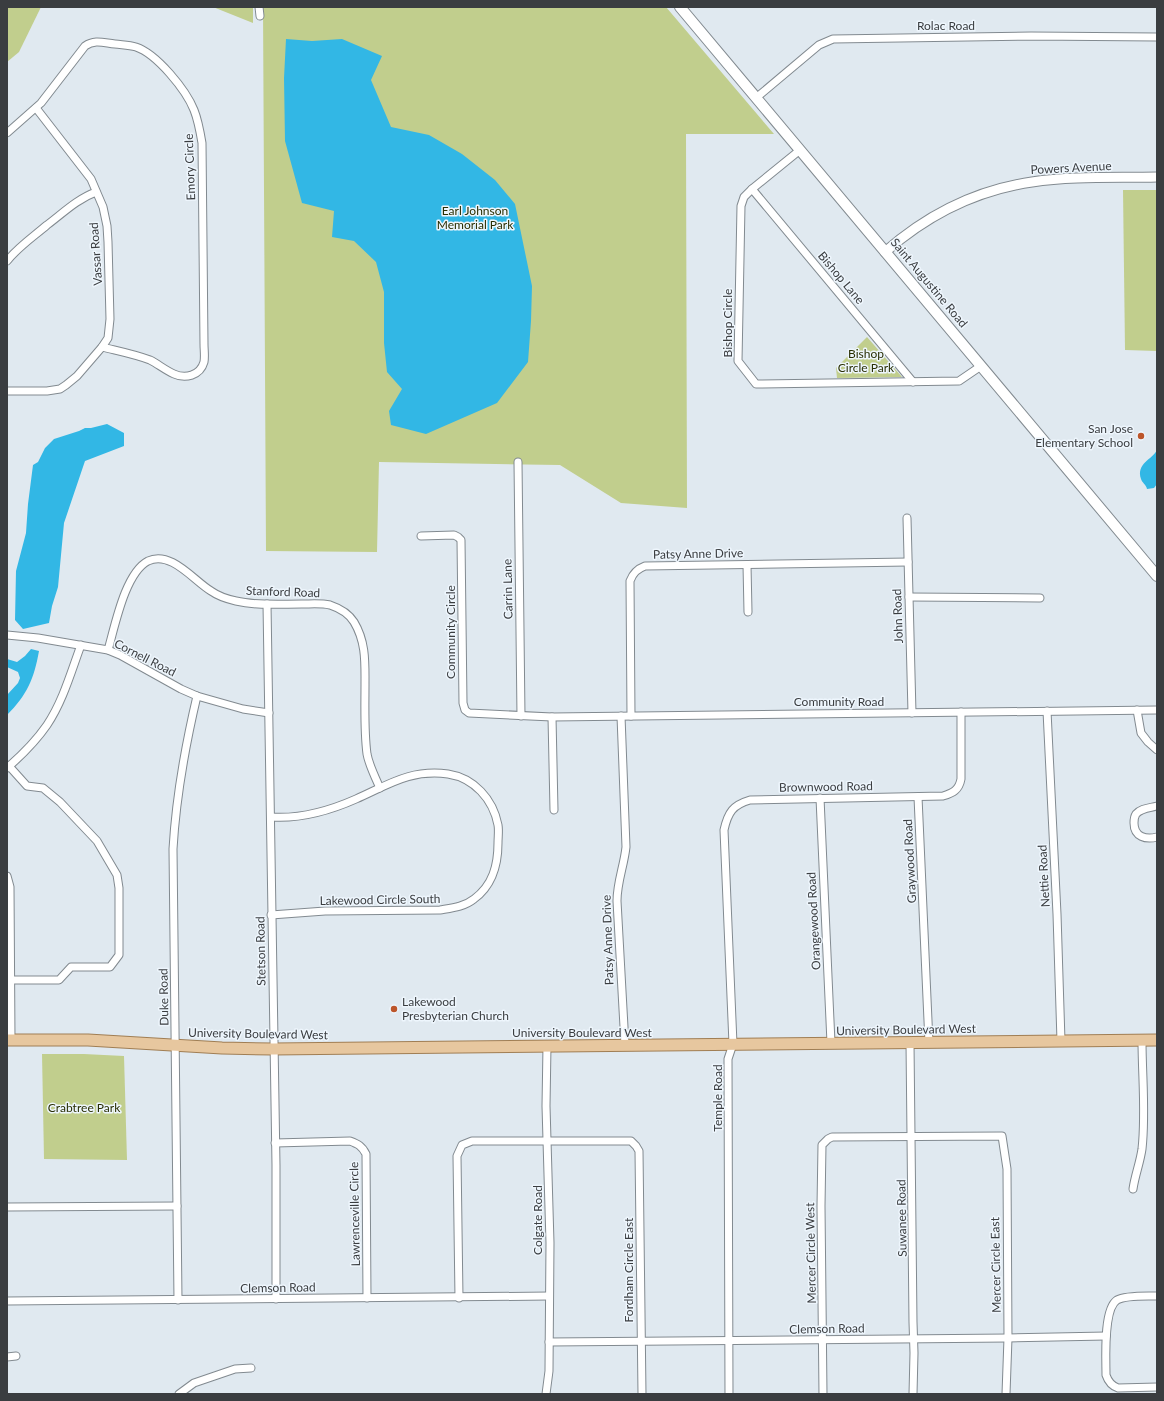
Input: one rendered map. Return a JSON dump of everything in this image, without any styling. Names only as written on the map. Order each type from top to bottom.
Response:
[{"type":"main road","name":"Saint Augustine Road","points":[[680,7],[1157,576]]},
{"type":"main road","name":"University Boulevard West","points":[[9,1040],[88,1040],[176,1044],[222,1048],[273,1049],[1157,1040]]},
{"type":"street","points":[[259,7],[260,16]]},
{"type":"street","name":"Rolac Road","points":[[756,98],[819,44],[833,39],[1031,36],[1157,37]]},
{"type":"street","name":"Emory Circle","points":[[7,132],[36,108],[85,46],[96,41],[130,46],[148,54],[157,60],[168,72],[191,104],[199,125],[202,142],[204,361],[199,370],[190,376],[178,375],[148,360],[102,347]]},
{"type":"street","name":"Vassar Road","points":[[7,391],[47,391],[60,389],[66,385],[77,376],[108,338],[110,319],[107,226],[103,207],[88,173],[36,108]]},
{"type":"street","name":"Bishop Circle","points":[[800,150],[752,189],[744,197],[742,206],[738,361],[756,384],[958,381],[981,366]]},
{"type":"street","name":"Powers Avenue","points":[[885,252],[912,230],[928,220],[958,204],[990,191],[1031,182],[1055,179],[1157,177]]},
{"type":"street","name":"Bishop Lane","points":[[752,189],[913,382]]},
{"type":"street","points":[[7,261],[24,243],[73,205],[96,192]]},
{"type":"street","name":"Carrin Lane","points":[[518,462],[520,716]]},
{"type":"street","name":"John Road","points":[[907,518],[912,713]]},
{"type":"street","name":"Community Circle","points":[[421,536],[454,535],[461,540],[463,703],[465,710],[469,713],[520,716]]},
{"type":"street","name":"Stanford Road","points":[[108,650],[129,584],[136,572],[149,561],[163,560],[174,563],[188,572],[210,591],[238,602],[267,604],[318,604],[329,605],[342,611],[349,616],[358,628],[363,640],[365,655],[367,755],[380,788]]},
{"type":"street","name":"Patsy Anne Drive","points":[[631,716],[630,581],[632,574],[639,568],[645,566],[908,562]]},
{"type":"street","points":[[747,565],[748,612]]},
{"type":"street","points":[[909,597],[1040,598]]},
{"type":"street","name":"Stetson Road","points":[[267,604],[276,1299]]},
{"type":"street","name":"Cornell Road","points":[[7,635],[38,638],[108,650],[197,696],[243,709],[269,713]]},
{"type":"street","points":[[11,980],[58,980],[71,967],[110,967],[119,955],[119,888],[117,875],[97,841],[60,802],[43,788],[27,786],[8,767],[32,744],[47,724],[61,699],[81,645]]},
{"type":"street","name":"Duke Road","points":[[178,1300],[173,868],[174,831],[186,740],[197,696]]},
{"type":"street","points":[[1138,710],[1141,733],[1143,737],[1157,750]]},
{"type":"street","name":"Community Road","points":[[520,716],[552,717],[1157,710]]},
{"type":"street","name":"Nettie Road","points":[[1047,711],[1061,1041]]},
{"type":"street","points":[[918,797],[943,796],[951,794],[959,786],[961,779],[961,712]]},
{"type":"street","name":"Patsy Anne Drive","points":[[621,716],[626,847],[624,864],[617,886],[617,901],[625,1045]]},
{"type":"street","points":[[552,717],[554,810]]},
{"type":"street","name":"Lakewood Circle South","points":[[270,817],[293,817],[340,806],[404,777],[429,774],[448,774],[464,779],[482,792],[492,806],[498,826],[498,856],[494,874],[483,891],[464,905],[440,910],[325,911],[271,915]]},
{"type":"street","name":"Brownwood Road","points":[[736,806],[750,800],[918,797]]},
{"type":"street","name":"Graywood Road","points":[[918,797],[929,1043]]},
{"type":"street","name":"Orangewood Road","points":[[820,798],[831,1044]]},
{"type":"street","name":"Temple Road","points":[[729,1394],[728,1059],[734,1044],[724,830],[726,820],[736,806]]},
{"type":"street","points":[[1157,806],[1140,811],[1136,814],[1134,823],[1134,828],[1141,837],[1150,839],[1157,838]]},
{"type":"street","points":[[7,876],[10,887],[11,980],[9,1040]]},
{"type":"street","points":[[1133,1188],[1139,1167],[1142,1143],[1142,1040]]},
{"type":"street","name":"Suwanee Road","points":[[910,1043],[914,1339],[913,1394]]},
{"type":"street","name":"Colgate Road","points":[[546,1394],[549,1371],[550,1243],[546,1106],[547,1046]]},
{"type":"street","name":"Mercer Circle East","points":[[912,1137],[1002,1136],[1007,1169],[1006,1276],[1008,1338],[1006,1394]]},
{"type":"street","name":"Mercer Circle West","points":[[823,1394],[822,1145],[828,1139],[832,1138],[912,1137]]},
{"type":"street","points":[[459,1298],[457,1156],[462,1145],[472,1141],[548,1140]]},
{"type":"street","name":"Fordham Circle East","points":[[548,1140],[627,1140],[631,1141],[639,1151],[640,1342],[642,1394]]},
{"type":"street","name":"Lawrenceville Circle","points":[[275,1143],[350,1141],[358,1144],[366,1154],[367,1298]]},
{"type":"street","points":[[7,1207],[177,1206]]},
{"type":"street","name":"Clemson Road","points":[[7,1301],[549,1296]]},
{"type":"street","points":[[1157,1296],[1123,1297],[1116,1300],[1110,1310],[1106,1336],[1106,1374],[1108,1380],[1114,1387],[1157,1387]]},
{"type":"street","name":"Clemson Road","points":[[549,1342],[1106,1336]]},
{"type":"street","points":[[7,1357],[16,1356]]},
{"type":"street","points":[[179,1394],[194,1383],[234,1369],[251,1368]]},
{"type":"green space","points":[[7,7],[41,7],[19,52],[7,62]]},
{"type":"green space","points":[[213,7],[253,7],[253,23]]},
{"type":"green space","name":"Earl Johnson Memorial Park","points":[[263,7],[666,7],[774,134],[686,134],[687,508],[621,503],[560,465],[379,462],[377,552],[266,551]]},
{"type":"green space","points":[[1123,190],[1157,190],[1157,351],[1125,350]]},
{"type":"green space","name":"Bishop Circle Park","points":[[867,337],[902,377],[837,378],[836,368]]},
{"type":"green space","name":"Crabtree Park","points":[[42,1054],[124,1056],[127,1160],[44,1159]]},
{"type":"water","points":[[286,39],[312,41],[342,39],[382,56],[371,80],[391,127],[429,135],[462,154],[495,180],[515,204],[532,286],[528,362],[497,403],[426,434],[391,425],[389,411],[402,389],[387,372],[384,343],[384,292],[376,262],[354,241],[332,237],[334,211],[302,203],[285,141],[284,78]]},
{"type":"water","points":[[107,424],[124,433],[124,446],[85,461],[64,523],[58,587],[52,606],[49,623],[23,629],[15,620],[16,571],[26,533],[33,465],[38,462],[45,448],[54,439],[85,428]]},
{"type":"water","points":[[1157,450],[1157,484],[1154,488],[1147,489],[1141,479],[1141,469],[1145,462]]},
{"type":"water","points":[[31,649],[39,651],[35,670],[25,693],[7,715],[7,695],[18,683],[20,678],[18,672],[7,667],[7,659],[17,662]]},
{"type":"place","name":"San Jose Elementary School","points":[[1141,436]]},
{"type":"place","name":"Lakewood Presbyterian Church","points":[[394,1009]]}]
